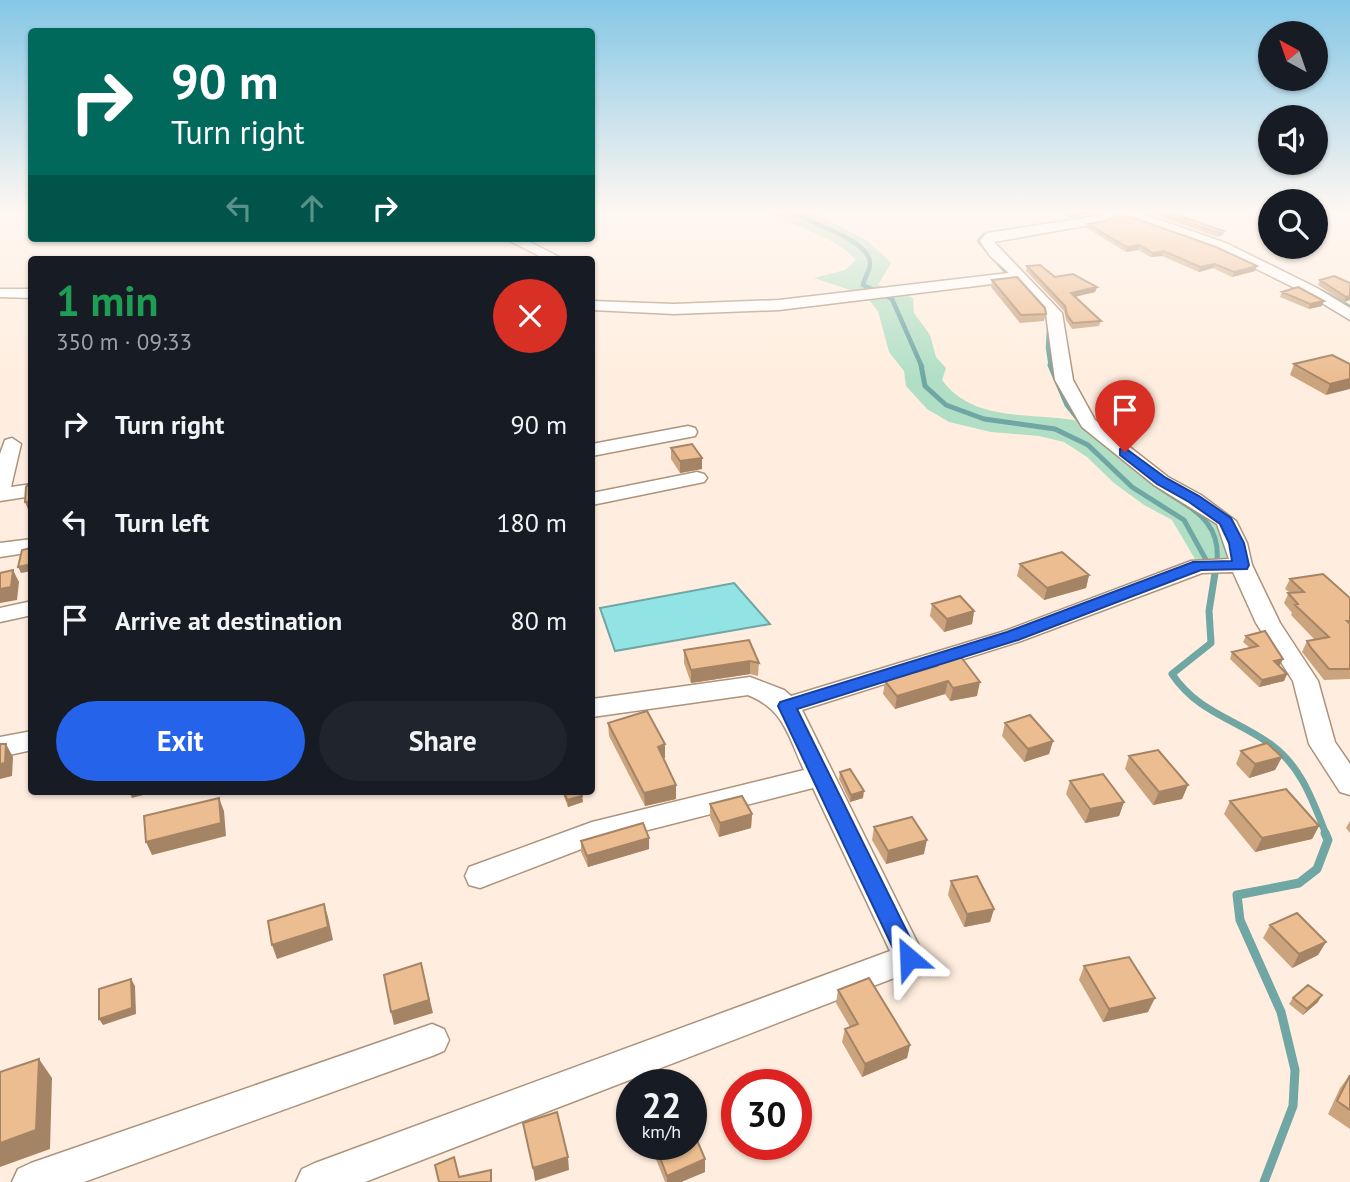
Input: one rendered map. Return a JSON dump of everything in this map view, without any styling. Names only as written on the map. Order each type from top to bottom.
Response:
[{"type":"street","points":[[1011,267],[1054,313],[1064,380],[1088,423],[1161,481],[1194,499],[1226,522],[1236,543],[1241,565],[1268,623],[1305,681],[1322,744],[1350,785]]},
{"type":"street","points":[[1264,267],[1312,291],[1350,315]]},
{"type":"street","points":[[595,299],[674,309],[779,305],[1021,276]]},
{"type":"street","points":[[0,293],[28,294]]},
{"type":"street","points":[[595,449],[688,432]]},
{"type":"street","points":[[15,444],[0,494],[28,490]]},
{"type":"street","points":[[595,498],[697,478]]},
{"type":"street","points":[[0,550],[28,546]]},
{"type":"street","points":[[787,706],[1013,636],[1199,566],[1241,565]]},
{"type":"street","points":[[0,615],[28,609]]},
{"type":"street","points":[[315,1182],[909,958],[787,706],[775,695],[750,686],[595,708]]},
{"type":"street","points":[[0,747],[28,741]]},
{"type":"street","points":[[480,876],[592,833],[820,776]]},
{"type":"street","points":[[31,1182],[432,1040]]},
{"type":"green space","points":[[848,267],[889,267],[878,285],[913,298],[914,313],[930,335],[936,357],[946,368],[942,380],[956,394],[989,410],[1066,419],[1093,426],[1224,521],[1241,565],[1199,566],[1172,520],[1144,505],[1114,483],[1087,457],[1064,442],[1039,436],[991,432],[949,422],[927,409],[906,386],[904,371],[889,352],[878,311],[865,295],[814,278]]},
{"type":"water","points":[[734,583],[770,624],[615,651],[600,608]]},
{"type":"building","points":[[1028,267],[1043,267],[1055,277],[1073,274],[1097,287],[1071,293],[1101,321],[1073,323],[1065,306]]},
{"type":"building","points":[[1223,267],[1253,267],[1234,272]]},
{"type":"building","points":[[1334,276],[1350,283],[1350,296],[1346,297],[1320,280]]},
{"type":"building","points":[[1017,277],[1045,308],[1046,314],[1021,315],[992,280]]},
{"type":"building","points":[[1298,287],[1324,301],[1310,304],[1282,292]]},
{"type":"building","points":[[1332,355],[1350,364],[1350,379],[1330,384],[1294,364]]},
{"type":"building","points":[[692,444],[702,458],[680,461],[671,448]]},
{"type":"building","points":[[28,484],[28,502],[25,502]]},
{"type":"building","points":[[28,549],[28,565],[18,567],[22,550]]},
{"type":"building","points":[[1062,552],[1089,575],[1047,588],[1020,564]]},
{"type":"building","points":[[13,570],[11,587],[0,589],[0,573]]},
{"type":"building","points":[[1323,574],[1350,598],[1350,621],[1347,621],[1350,624],[1350,669],[1329,669],[1311,648],[1307,641],[1329,637],[1295,605],[1298,604],[1288,593],[1304,592],[1290,579]]},
{"type":"building","points":[[960,596],[974,611],[947,619],[932,604]]},
{"type":"building","points":[[1265,631],[1283,659],[1274,661],[1287,674],[1262,680],[1232,652],[1258,646],[1246,636]]},
{"type":"building","points":[[749,640],[759,663],[750,661],[691,670],[684,650]]},
{"type":"building","points":[[958,653],[980,682],[953,688],[948,681],[897,696],[885,681],[937,666],[932,659]]},
{"type":"building","points":[[647,711],[665,744],[658,747],[676,785],[644,793],[608,723]]},
{"type":"building","points":[[1030,715],[1053,741],[1028,749],[1005,723]]},
{"type":"building","points":[[1267,743],[1282,757],[1255,764],[1241,751]]},
{"type":"building","points":[[0,744],[6,744],[5,763],[0,764]]},
{"type":"building","points":[[1158,750],[1188,785],[1159,792],[1129,756]]},
{"type":"building","points":[[850,769],[864,791],[851,795],[840,772]]},
{"type":"building","points":[[1103,774],[1124,802],[1090,809],[1070,781]]},
{"type":"building","points":[[1286,789],[1319,826],[1262,838],[1230,801]]},
{"type":"building","points":[[565,795],[582,796],[567,800]]},
{"type":"building","points":[[742,796],[752,814],[720,823],[710,804]]},
{"type":"building","points":[[219,798],[221,823],[146,842],[144,816]]},
{"type":"building","points":[[912,817],[927,840],[888,851],[874,827]]},
{"type":"building","points":[[643,823],[649,838],[587,856],[581,841]]},
{"type":"building","points":[[977,876],[994,909],[967,914],[951,881]]},
{"type":"building","points":[[324,904],[328,927],[272,945],[268,921]]},
{"type":"building","points":[[1297,913],[1326,942],[1299,954],[1270,925]]},
{"type":"building","points":[[1129,957],[1155,998],[1109,1009],[1084,966]]},
{"type":"building","points":[[421,963],[429,1000],[391,1012],[384,975]]},
{"type":"building","points":[[869,978],[910,1045],[865,1064],[845,1029],[858,1024],[838,990]]},
{"type":"building","points":[[131,979],[132,1008],[99,1019],[99,989]]},
{"type":"building","points":[[1308,985],[1322,995],[1307,1009],[1293,998]]},
{"type":"building","points":[[39,1059],[36,1130],[0,1143],[0,1072]]},
{"type":"building","points":[[1350,1075],[1350,1110],[1337,1101]]},
{"type":"building","points":[[557,1112],[568,1157],[533,1168],[523,1123]]},
{"type":"building","points":[[454,1157],[459,1177],[491,1170],[491,1182],[439,1182],[435,1165]]},
{"type":"building","points":[[661,1160],[703,1160],[667,1176]]},
{"type":"waterway","points":[[870,267],[863,285],[892,299],[922,367]]},
{"type":"waterway","points":[[1002,267],[1008,274]]},
{"type":"waterway","points":[[1321,291],[1350,307]]},
{"type":"waterway","points":[[1049,329],[1051,367]]},
{"type":"waterway","points":[[921,365],[925,386],[946,405],[984,419],[1055,429],[1088,445],[1132,487],[1184,520],[1210,567]]},
{"type":"waterway","points":[[1050,365],[1067,405],[1086,429]]},
{"type":"waterway","points":[[1137,468],[1204,520],[1213,532],[1217,548],[1216,569]]},
{"type":"waterway","points":[[1216,567],[1209,611],[1211,643],[1172,674],[1206,707],[1259,737],[1283,755],[1306,786],[1326,834]]},
{"type":"waterway","points":[[1264,1182],[1293,1106],[1295,1070],[1281,1012],[1240,920],[1237,895],[1299,883],[1317,869],[1328,840],[1325,833]]},
{"type":"route","points":[[909,958],[787,706],[1013,636],[1199,566],[1241,565],[1236,543],[1226,522],[1194,499],[1161,481],[1125,452]]}]
